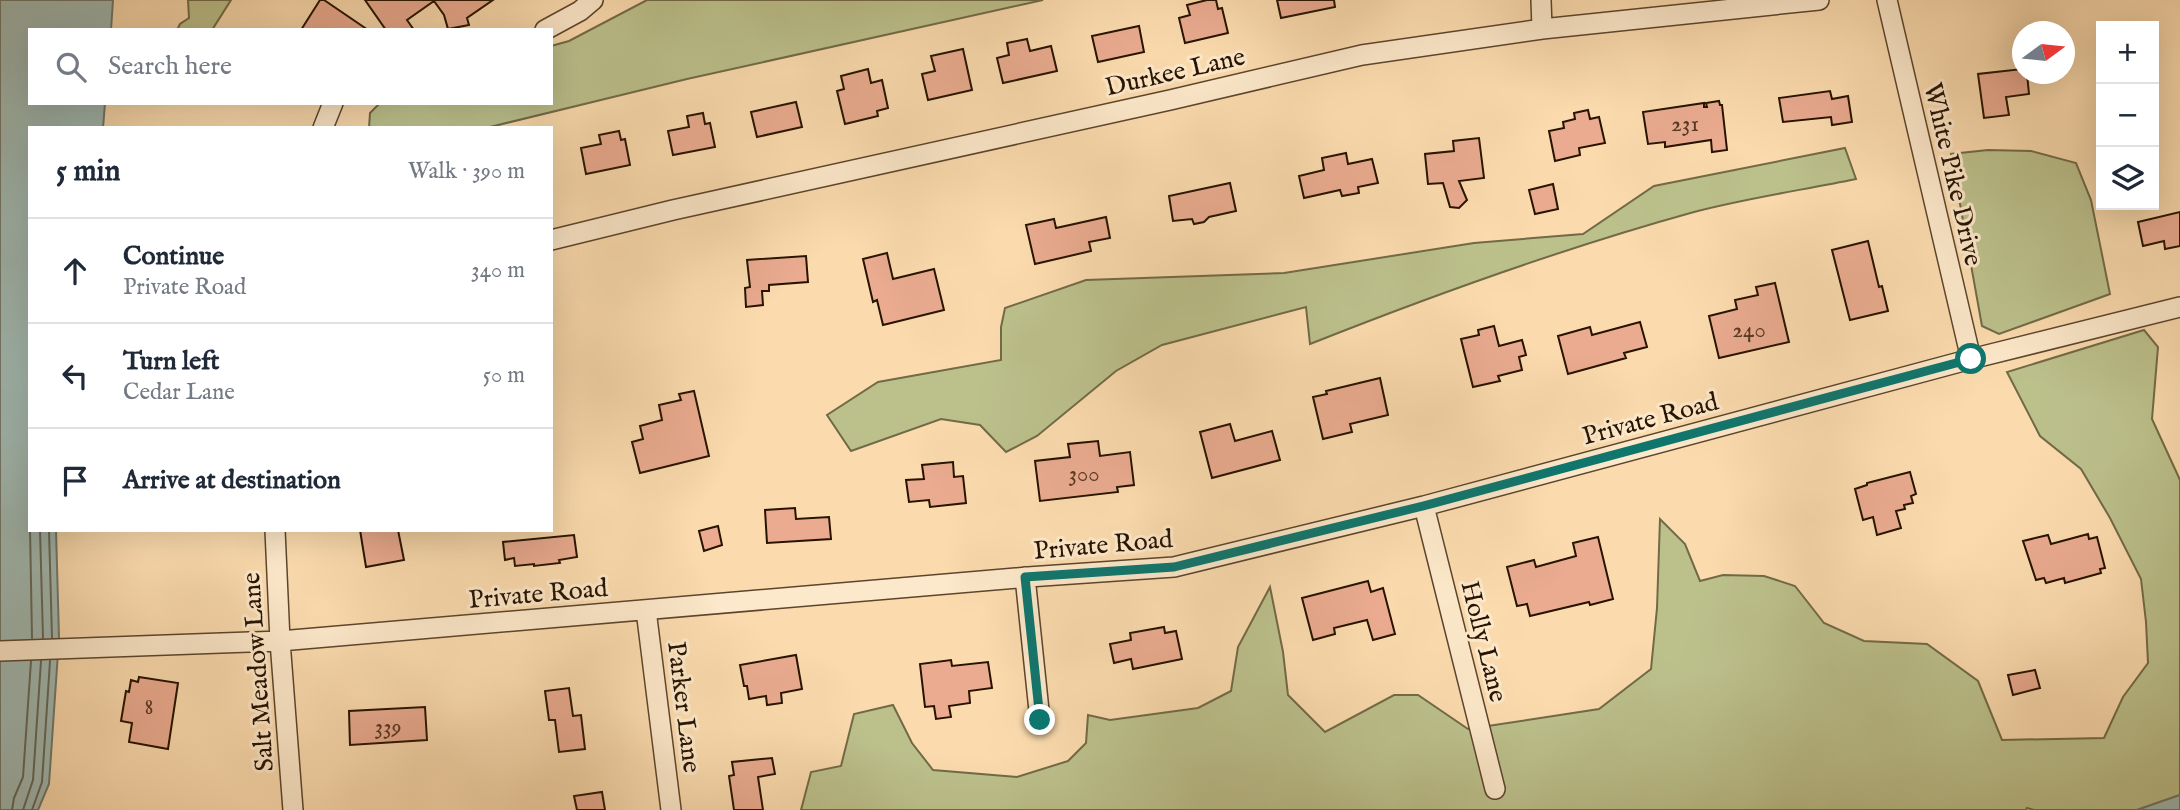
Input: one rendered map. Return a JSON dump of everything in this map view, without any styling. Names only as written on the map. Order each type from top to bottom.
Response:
[{"type":"street","points":[[549,28],[593,0]]},
{"type":"street","points":[[1541,0],[1542,29]]},
{"type":"street","name":"Durkee Lane","points":[[553,240],[1362,55],[1542,29],[1819,0]]},
{"type":"street","name":"White Pike Drive","points":[[1886,0],[1971,359]]},
{"type":"street","points":[[324,126],[332,105]]},
{"type":"street","name":"Private Road","points":[[0,652],[280,641],[1025,577],[1174,567],[1423,506],[1971,359],[2180,307]]},
{"type":"street","name":"Holly Lane","points":[[1423,506],[1495,789]]},
{"type":"street","name":"Salt Meadow Lane","points":[[275,532],[280,641],[293,810]]},
{"type":"street","points":[[1025,577],[1040,720]]},
{"type":"street","name":"Parker Lane","points":[[646,610],[671,810]]},
{"type":"green space","points":[[188,0],[231,0],[213,28],[178,28],[189,18]]},
{"type":"green space","points":[[647,0],[1043,0],[687,79],[494,126],[369,126],[370,113],[378,105],[553,105],[553,45],[569,41]]},
{"type":"green space","points":[[1845,148],[1856,179],[1734,202],[1645,226],[1500,273],[1310,344],[1306,307],[1162,345],[1116,371],[1037,436],[1006,452],[980,425],[941,419],[851,451],[827,415],[878,382],[1001,360],[1001,327],[1005,308],[1086,280],[1284,273],[1474,243],[1583,234],[1654,186]]},
{"type":"green space","points":[[1988,150],[2031,151],[2076,163],[2091,200],[2110,294],[1999,334],[1982,326],[1951,154]]},
{"type":"green space","points":[[2144,330],[2158,347],[2152,419],[2180,480],[2180,795],[2137,810],[801,810],[811,772],[841,766],[854,714],[893,705],[912,743],[933,770],[1017,777],[1068,761],[1086,743],[1088,715],[1110,720],[1198,708],[1231,691],[1238,647],[1270,587],[1283,652],[1288,695],[1325,732],[1394,695],[1418,695],[1468,729],[1599,709],[1651,669],[1657,608],[1660,519],[1685,544],[1700,581],[1723,575],[1764,576],[1795,586],[1824,623],[1864,641],[1927,644],[1978,681],[2002,740],[2104,738],[2123,697],[2148,663],[2141,579],[2081,469],[2040,436],[2007,372]]},
{"type":"water","points":[[0,0],[113,0],[111,28],[28,28],[28,105],[105,105],[103,126],[28,126],[28,532],[56,532],[59,638],[49,784],[38,810],[0,810]]},
{"type":"water","points":[[2180,795],[2180,810],[2137,810]]},
{"type":"building","points":[[320,0],[324,0],[365,28],[302,28]]},
{"type":"building","points":[[365,0],[493,0],[467,18],[469,25],[448,28],[444,15],[434,1],[407,20],[413,28],[385,28]]},
{"type":"building","points":[[1216,0],[1218,9],[1222,8],[1228,33],[1185,43],[1179,18],[1190,15],[1187,5]]},
{"type":"building","points":[[1277,0],[1334,0],[1335,7],[1281,18]]},
{"type":"building","points":[[1139,26],[1144,52],[1098,62],[1092,36]]},
{"type":"building","points":[[1027,39],[1030,51],[1051,46],[1057,71],[1003,83],[997,58],[1009,55],[1007,43]]},
{"type":"building","points":[[963,49],[972,90],[928,100],[922,74],[935,71],[931,56]]},
{"type":"building","points":[[868,69],[871,83],[882,80],[888,108],[877,111],[878,116],[845,124],[837,91],[844,89],[841,76]]},
{"type":"building","points":[[2012,70],[2012,84],[2028,84],[2029,94],[2006,97],[2009,115],[1984,118],[1978,74]]},
{"type":"building","points":[[1830,91],[1832,99],[1848,96],[1852,122],[1832,125],[1831,117],[1783,122],[1779,98]]},
{"type":"building","points":[[1719,101],[1722,105],[1727,150],[1712,152],[1711,140],[1665,147],[1665,142],[1648,144],[1643,112],[1704,103],[1704,107],[1707,107],[1706,103]]},
{"type":"building","points":[[796,102],[802,127],[757,137],[751,112]]},
{"type":"building","points":[[1588,110],[1590,119],[1599,117],[1605,143],[1579,148],[1580,155],[1555,161],[1549,131],[1564,128],[1563,122],[1575,119],[1574,113]]},
{"type":"building","points":[[703,113],[705,124],[710,123],[715,147],[673,155],[668,131],[689,127],[687,116]]},
{"type":"building","points":[[619,131],[621,140],[625,139],[630,165],[586,174],[581,148],[601,144],[599,135]]},
{"type":"building","points":[[1479,138],[1484,178],[1459,181],[1467,200],[1459,208],[1450,207],[1443,183],[1428,184],[1425,154],[1454,151],[1453,141]]},
{"type":"building","points":[[1346,153],[1348,164],[1372,159],[1378,183],[1358,187],[1359,193],[1342,196],[1340,190],[1304,198],[1299,176],[1324,170],[1322,158]]},
{"type":"building","points":[[1230,183],[1236,211],[1209,217],[1204,222],[1194,224],[1192,219],[1173,221],[1169,196]]},
{"type":"building","points":[[1553,184],[1558,209],[1535,214],[1529,190]]},
{"type":"building","points":[[2180,212],[2180,246],[2165,249],[2164,241],[2143,246],[2138,222]]},
{"type":"building","points":[[1106,217],[1110,238],[1089,242],[1091,251],[1035,264],[1026,225],[1054,219],[1056,228]]},
{"type":"building","points":[[1868,241],[1888,311],[1850,320],[1832,250]]},
{"type":"building","points":[[887,253],[893,279],[934,269],[944,310],[883,325],[877,300],[873,302],[863,259]]},
{"type":"building","points":[[806,256],[808,282],[769,285],[769,291],[762,291],[763,305],[746,307],[745,288],[750,287],[747,260]]},
{"type":"building","points":[[1775,283],[1789,342],[1719,358],[1709,316],[1737,309],[1735,300],[1758,295],[1756,287]]},
{"type":"building","points":[[1640,322],[1647,347],[1624,353],[1626,358],[1568,374],[1558,336],[1590,327],[1592,335]]},
{"type":"building","points":[[1494,326],[1499,346],[1522,340],[1526,355],[1519,357],[1522,370],[1498,376],[1500,381],[1473,387],[1461,339],[1479,335],[1478,330]]},
{"type":"building","points":[[1380,378],[1388,415],[1350,424],[1352,432],[1323,439],[1313,397],[1327,394],[1326,391]]},
{"type":"building","points":[[694,391],[709,456],[640,473],[632,442],[643,439],[640,426],[662,420],[659,405],[681,400],[679,394]]},
{"type":"building","points":[[1230,424],[1235,441],[1272,431],[1280,460],[1212,478],[1200,432]]},
{"type":"building","points":[[1098,441],[1100,456],[1130,452],[1134,485],[1117,487],[1118,492],[1040,501],[1035,461],[1070,457],[1068,444]]},
{"type":"building","points":[[953,462],[954,477],[963,476],[966,503],[930,507],[929,500],[909,502],[906,480],[924,479],[922,465]]},
{"type":"building","points":[[1910,472],[1916,494],[1911,496],[1913,503],[1896,511],[1901,528],[1877,535],[1873,517],[1863,520],[1855,489],[1867,483]]},
{"type":"building","points":[[795,508],[796,519],[829,517],[831,539],[767,543],[765,510]]},
{"type":"building","points":[[718,526],[722,545],[704,551],[699,531]]},
{"type":"building","points":[[360,532],[398,532],[404,560],[366,567]]},
{"type":"building","points":[[2088,534],[2089,539],[2097,537],[2105,568],[2100,569],[2101,573],[2065,583],[2064,578],[2046,583],[2044,578],[2036,580],[2023,541],[2048,535],[2051,544]]},
{"type":"building","points":[[574,535],[577,557],[559,560],[560,563],[534,566],[515,566],[514,558],[505,560],[503,542]]},
{"type":"building","points":[[1598,537],[1613,599],[1530,616],[1527,604],[1517,606],[1507,567],[1534,560],[1536,567],[1576,556],[1573,543]]},
{"type":"building","points":[[1368,581],[1371,592],[1383,588],[1395,634],[1373,640],[1367,620],[1334,628],[1335,634],[1313,640],[1302,598]]},
{"type":"building","points":[[1164,627],[1165,633],[1176,631],[1182,659],[1133,669],[1131,659],[1114,663],[1110,644],[1131,640],[1130,633]]},
{"type":"building","points":[[796,655],[802,689],[781,693],[782,703],[767,705],[766,696],[749,699],[740,665]]},
{"type":"building","points":[[951,660],[952,666],[988,662],[992,688],[969,691],[970,703],[949,706],[951,717],[936,719],[934,706],[925,707],[920,664]]},
{"type":"building","points":[[2035,670],[2040,688],[2013,695],[2008,675]]},
{"type":"building","points":[[139,677],[178,683],[168,749],[129,742],[132,723],[121,721],[126,691],[129,692],[131,680],[138,682]]},
{"type":"building","points":[[569,688],[573,716],[581,715],[585,749],[559,752],[555,720],[549,720],[545,691]]},
{"type":"building","points":[[425,707],[427,740],[350,745],[349,711]]},
{"type":"building","points":[[772,758],[775,774],[758,777],[763,810],[734,810],[729,776],[734,775],[732,762]]},
{"type":"building","points":[[602,792],[605,810],[577,810],[574,796]]},
{"type":"route","points":[[1040,720],[1025,577],[1174,567],[1423,506],[1971,359]]}]
